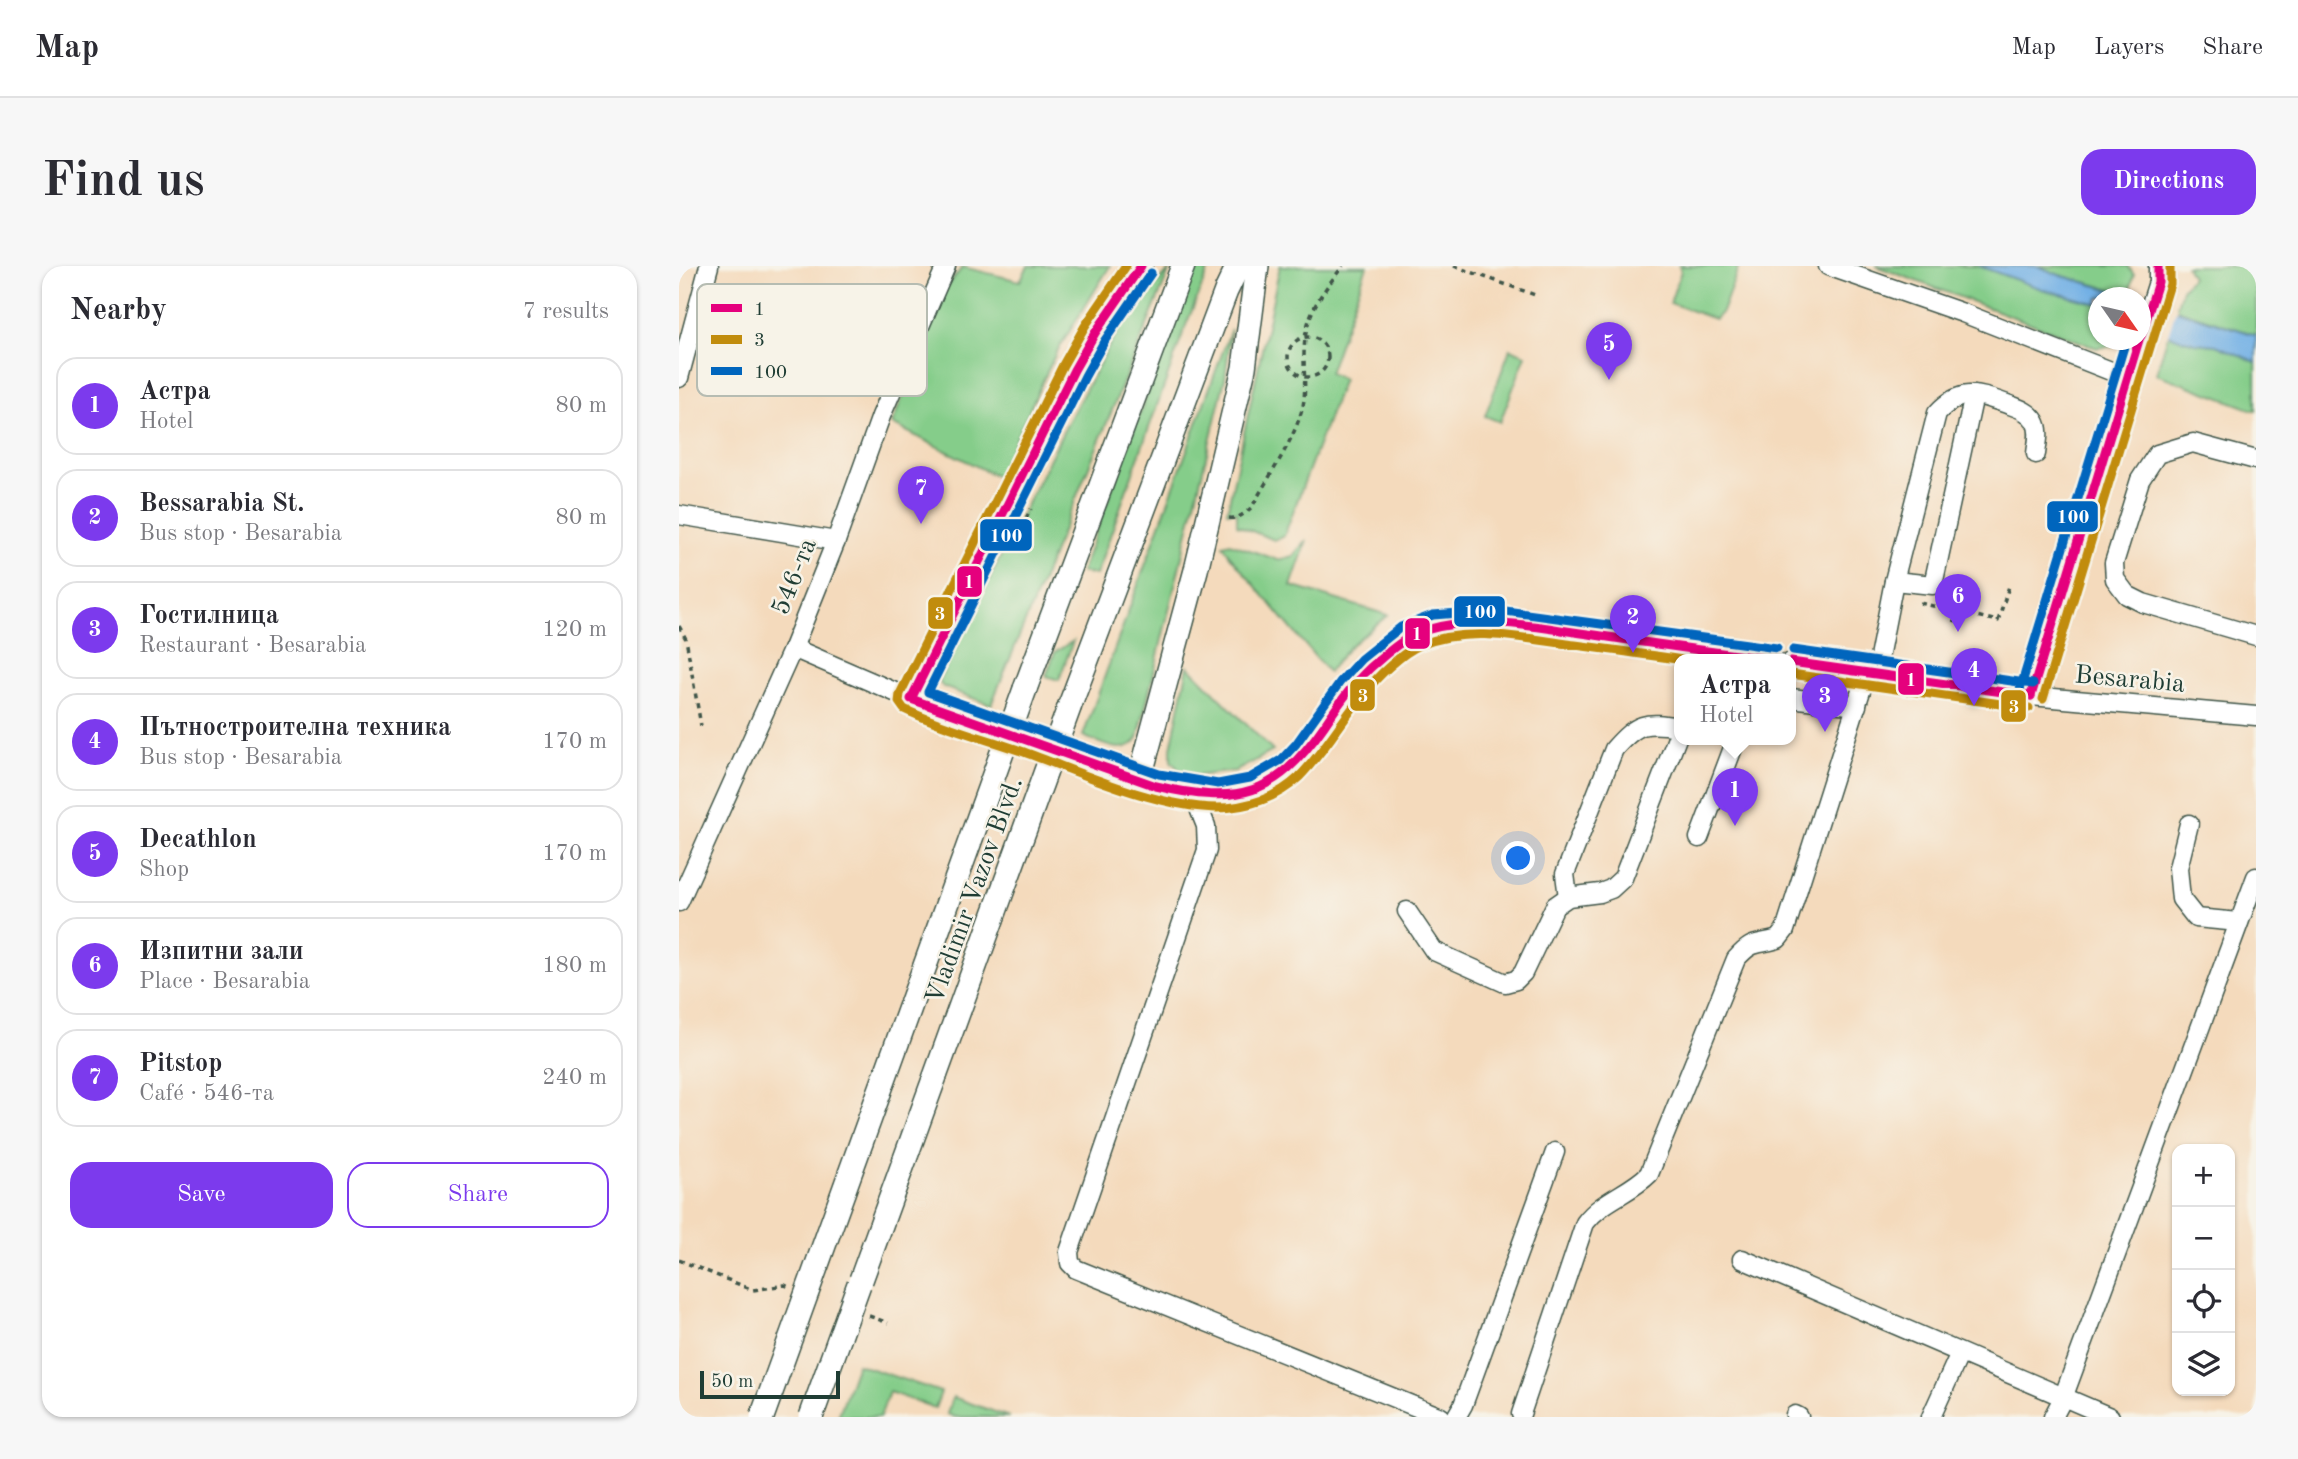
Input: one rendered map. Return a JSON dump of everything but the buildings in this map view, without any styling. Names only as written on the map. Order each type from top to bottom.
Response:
[{"type":"main road","points":[[911,699],[1074,370],[1095,333],[1141,266]]},
{"type":"main road","name":"Vladimir Vazov Blvd.","points":[[762,1417],[1025,689],[1183,266]]},
{"type":"main road","name":"Vladimir Vazov Blvd.","points":[[811,1417],[1070,705],[1216,317],[1238,266]]},
{"type":"main road","points":[[1139,781],[1196,570],[1244,368],[1257,266]]},
{"type":"street","points":[[704,284],[709,266]]},
{"type":"street","name":"546-та","points":[[927,310],[946,266]]},
{"type":"street","points":[[1828,266],[1963,313],[2126,377]]},
{"type":"street","points":[[2151,298],[2158,274]]},
{"type":"street","points":[[679,378],[697,311]]},
{"type":"street","points":[[2031,696],[2136,350]]},
{"type":"street","points":[[1521,1414],[1585,1223],[1595,1210],[1641,1182],[1649,1174],[1736,959],[1757,942],[1778,939],[1785,930],[1857,706],[1872,673],[1937,414],[1956,397],[1974,395],[2025,411],[2036,422],[2039,432],[2036,454]]},
{"type":"street","points":[[1892,589],[1933,585],[1974,395]]},
{"type":"street","name":"546-та","points":[[679,902],[793,648],[889,396]]},
{"type":"street","points":[[2256,460],[2193,443],[2157,454],[2140,480],[2114,564],[2115,579],[2127,595],[2143,603],[2256,636]]},
{"type":"street","points":[[679,515],[836,541]]},
{"type":"street","points":[[793,648],[911,699],[1139,781],[1193,796],[1236,796],[1274,779],[1304,753],[1351,685],[1374,662],[1415,633],[1454,623],[1496,622],[1705,654]]},
{"type":"street","name":"Besarabia","points":[[1796,663],[2031,696],[2256,716]]},
{"type":"street","points":[[1796,699],[1857,706]]},
{"type":"street","points":[[1569,897],[1565,874],[1614,749],[1625,737],[1652,722],[1674,726]]},
{"type":"street","points":[[1408,911],[1434,951],[1505,983],[1516,980],[1523,973],[1555,906],[1569,897],[1611,889],[1623,878],[1674,745]]},
{"type":"street","points":[[1699,838],[1734,745]]},
{"type":"street","points":[[1193,796],[1206,826],[1207,849],[1069,1252],[1070,1264],[1076,1269],[1441,1417]]},
{"type":"street","points":[[2189,824],[2178,869],[2181,899],[2196,918],[2239,922]]},
{"type":"street","points":[[2053,1417],[2063,1398],[2256,877]]},
{"type":"street","points":[[1456,1417],[1555,1152]]},
{"type":"street","points":[[1742,1259],[2110,1417]]},
{"type":"street","points":[[1931,1417],[1959,1353]]},
{"type":"path","points":[[1221,516],[1236,519],[1252,507],[1294,432],[1303,405],[1308,317],[1316,301],[1343,266]]},
{"type":"path","points":[[1454,266],[1538,296]]},
{"type":"path","points":[[1305,335],[1316,338],[1325,345],[1328,355],[1320,374],[1304,377],[1291,369],[1287,359],[1289,348],[1295,340],[1305,335]]},
{"type":"path","points":[[1014,542],[1031,509]]},
{"type":"path","points":[[1892,589],[1957,611],[1998,621],[2010,583]]},
{"type":"path","points":[[1954,622],[1957,611]]},
{"type":"path","points":[[679,626],[686,639],[701,726]]},
{"type":"path","points":[[679,1259],[753,1290],[785,1285],[798,1290]]},
{"type":"path","points":[[862,1314],[888,1323]]},
{"type":"green space","points":[[1028,266],[1110,266],[1056,353],[998,477],[892,424],[903,396],[927,396],[927,334],[945,288],[963,267],[1020,281]]},
{"type":"green space","points":[[1195,266],[1210,266],[1096,575],[1081,572]]},
{"type":"green space","points":[[1280,266],[1367,266],[1329,373],[1343,379],[1284,536],[1274,540],[1237,525],[1237,512],[1227,512]]},
{"type":"green space","points":[[1679,266],[1739,266],[1722,312],[1715,319],[1670,303],[1681,271]]},
{"type":"green space","points":[[1876,266],[1979,266],[2042,289],[2088,301],[2088,345]]},
{"type":"green space","points":[[2038,266],[2128,266],[2134,275],[2131,287],[2103,287],[2059,275]]},
{"type":"green space","points":[[2186,266],[2256,266],[2256,335],[2176,309],[2182,289],[2192,277]]},
{"type":"green space","points":[[1170,269],[991,705],[943,687],[939,682],[942,674],[1069,420],[1118,329]]},
{"type":"green space","points":[[1231,329],[1225,379],[1138,738],[1126,747],[1105,745],[1083,736]]},
{"type":"green space","points":[[2168,335],[2195,343],[2216,345],[2256,362],[2256,411],[2156,374]]},
{"type":"green space","points":[[1510,349],[1526,355],[1500,422],[1485,416]]},
{"type":"green space","points":[[1307,540],[1291,586],[1388,615],[1350,646],[1328,672],[1223,545],[1230,543],[1278,560],[1293,556]]},
{"type":"green space","points":[[1073,641],[1059,680],[1046,676],[1055,652]]},
{"type":"green space","points":[[1188,666],[1273,751],[1236,771],[1194,776],[1179,770],[1171,761],[1171,748]]},
{"type":"green space","points":[[857,1364],[941,1392],[935,1408],[889,1392],[880,1417],[838,1417]]},
{"type":"green space","points":[[953,1397],[1009,1417],[955,1417],[947,1414]]},
{"type":"water","points":[[1979,266],[2038,266],[2100,287],[2088,287],[2088,301],[2042,289]]},
{"type":"water","points":[[2151,302],[2256,335],[2256,362],[2216,345],[2195,343],[2168,335],[2151,326]]},
{"type":"pier","points":[[2151,298],[2177,306],[2167,338],[2151,330]]},
{"type":"transit line","name":"3","points":[[1126,266],[1085,326],[1063,365],[900,694],[899,702],[904,709],[948,727],[1144,795],[1193,806],[1228,808],[1271,796],[1299,777],[1365,692],[1400,657],[1420,645],[1456,636],[1493,635],[1674,659]]},
{"type":"transit line","name":"1","points":[[1141,266],[1095,333],[1074,370],[911,699],[1156,786],[1210,795],[1232,794],[1252,790],[1289,768],[1363,675],[1401,643],[1426,630],[1447,625],[1489,622],[1730,654]]},
{"type":"transit line","name":"1","points":[[2151,304],[2158,282],[2158,266]]},
{"type":"transit line","name":"3","points":[[2153,340],[2170,284],[2170,266]]},
{"type":"transit line","name":"100","points":[[1151,273],[1105,340],[1085,376],[928,692],[1159,774],[1218,784],[1250,778],[1281,760],[1296,744],[1340,682],[1361,659],[1401,627],[1433,615],[1498,610],[1777,648]]},
{"type":"transit line","name":"100","points":[[2019,693],[2123,350]]},
{"type":"transit line","name":"1","points":[[2031,696],[2136,350]]},
{"type":"transit line","name":"3","points":[[2043,699],[2149,350]]},
{"type":"transit line","name":"100","points":[[1793,650],[2033,684]]},
{"type":"transit line","name":"1","points":[[1796,663],[2031,696]]},
{"type":"transit line","name":"3","points":[[1796,675],[2029,708]]},
{"type":"place","name":"Decathlon","points":[[1609,380]]},
{"type":"place","name":"Pitstop","points":[[921,524]]},
{"type":"place","name":"Изпитни зали","points":[[1958,632]]},
{"type":"place","name":"Bessarabia St.","points":[[1633,653]]},
{"type":"place","name":"Пътностроителна техника","points":[[1974,706]]},
{"type":"place","name":"Гостилница","points":[[1825,732]]},
{"type":"place","name":"Астра","points":[[1735,826]]}]
